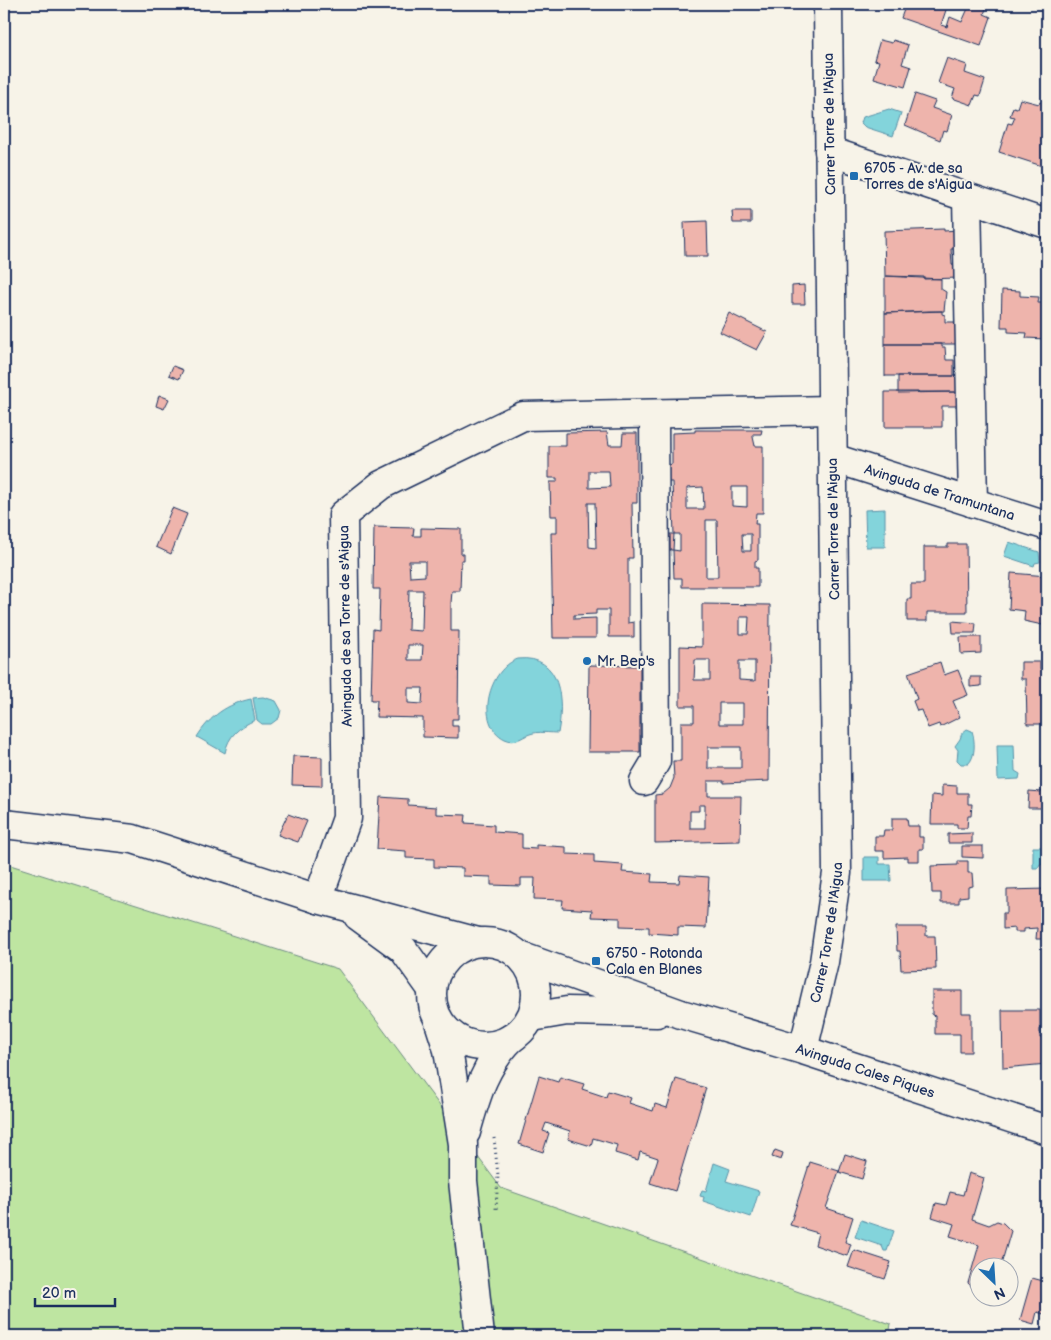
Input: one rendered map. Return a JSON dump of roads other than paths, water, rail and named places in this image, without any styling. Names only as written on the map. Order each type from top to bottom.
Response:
[{"type":"street","name":"Carrer Torre de l'Aigua","points":[[803,1050],[824,962],[837,873],[828,4]]},
{"type":"street","points":[[829,151],[1047,224]]},
{"type":"street","points":[[967,197],[973,503]]},
{"type":"street","points":[[644,781],[656,761],[654,414],[832,410]]},
{"type":"street","name":"Avinguda de sa Torre de s'Aigua","points":[[318,899],[347,818],[343,514],[381,485],[524,416],[654,414]]},
{"type":"street","name":"Avinguda de Tramuntana","points":[[832,458],[1047,526]]},
{"type":"street","points":[[4,824],[133,839],[318,899],[478,942],[499,944],[520,956],[532,973],[537,990],[532,1017],[520,1033],[500,1044],[476,1047],[447,1033],[439,1022]]},
{"type":"street","points":[[347,907],[403,950],[431,988]]},
{"type":"street","points":[[478,942],[454,952],[439,967],[431,988],[432,1006],[448,1050],[463,1144],[464,1181],[480,1336]]},
{"type":"street","name":"Avinguda Cales Piques","points":[[520,956],[681,1014],[803,1050],[1047,1130]]},
{"type":"street","name":"Avinguda Cales Piques","points":[[532,1017],[567,1011],[681,1014]]},
{"type":"street","points":[[463,1144],[474,1100],[488,1067],[500,1049],[513,1037]]},
{"type":"water","points":[[889,109],[901,113],[893,136],[865,127],[861,123],[863,117]]},
{"type":"water","points":[[885,509],[885,547],[866,547],[865,510]]},
{"type":"water","points":[[1009,542],[1039,552],[1040,562],[1035,563],[1034,566],[1004,556]]},
{"type":"water","points":[[518,659],[533,659],[544,664],[552,672],[560,695],[558,733],[530,734],[515,740],[509,740],[495,732],[490,721],[488,709],[493,684],[499,673],[508,664]]},
{"type":"water","points":[[263,697],[276,701],[281,710],[279,718],[271,724],[262,724],[257,720],[253,698]]},
{"type":"water","points":[[251,699],[255,720],[235,733],[226,747],[225,753],[197,737],[213,717],[220,712],[234,704]]},
{"type":"water","points":[[967,729],[972,731],[974,753],[968,764],[961,764],[957,760],[958,750],[955,746],[962,733]]},
{"type":"water","points":[[997,745],[1014,745],[1015,771],[1020,774],[1019,779],[998,780]]},
{"type":"water","points":[[1033,847],[1047,847],[1047,864],[1040,864],[1038,868],[1033,868]]},
{"type":"water","points":[[864,857],[879,857],[879,864],[890,864],[891,881],[864,881]]},
{"type":"water","points":[[714,1163],[730,1169],[726,1181],[759,1191],[751,1217],[703,1201],[704,1197],[700,1196],[702,1190],[706,1191]]},
{"type":"water","points":[[861,1220],[894,1231],[887,1251],[884,1251],[882,1246],[855,1237]]},
{"type":"place","name":"6705 - Av. de sa Torres de s'Aigua","points":[[854,176]]},
{"type":"place","name":"Mr. Bep's","points":[[587,661]]},
{"type":"place","name":"6750 - Rotonda Cala en Blanes","points":[[596,961]]}]
